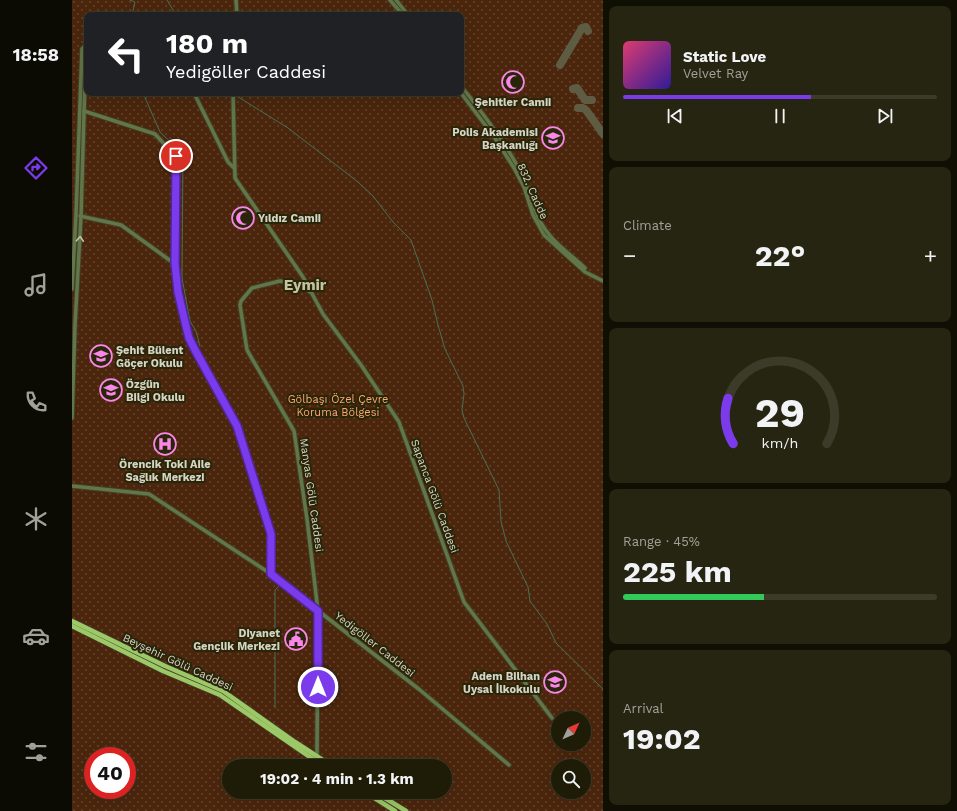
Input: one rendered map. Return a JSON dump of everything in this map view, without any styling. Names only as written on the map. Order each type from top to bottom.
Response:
[{"type":"main road","name":"Beyşehir Gölü Caddesi","points":[[72,621],[165,666],[223,691],[265,724],[316,759]]},
{"type":"main road","points":[[72,626],[163,670],[220,695],[265,724]]},
{"type":"main road","points":[[376,799],[395,811]]},
{"type":"main road","points":[[386,799],[406,811]]},
{"type":"street","points":[[236,0],[237,12]]},
{"type":"street","points":[[390,0],[400,12]]},
{"type":"street","points":[[396,0],[406,12]]},
{"type":"street","points":[[72,289],[82,49],[84,47]]},
{"type":"street","name":"832. Cadde","points":[[464,90],[483,114],[514,161],[528,187],[539,219],[547,232],[588,274],[603,281]]},
{"type":"street","points":[[72,418],[85,96]]},
{"type":"street","name":"Sapanca Gölü Caddesi","points":[[195,96],[228,162],[234,168],[235,178],[303,277],[323,314],[361,365],[399,422],[464,602],[551,717]]},
{"type":"street","points":[[233,96],[234,168]]},
{"type":"street","name":"832. Cadde","points":[[463,96],[495,138],[514,168],[524,187],[536,222],[544,235],[585,269]]},
{"type":"street","points":[[84,111],[155,134],[176,156],[175,264],[178,292],[189,338],[237,426],[271,534],[271,574]]},
{"type":"street","points":[[76,215],[121,225],[175,264]]},
{"type":"street","points":[[303,277],[303,281],[300,284],[312,294]]},
{"type":"street","name":"Manyas Gölü Caddesi","points":[[300,284],[280,281],[254,287],[241,301],[240,305],[247,350],[294,431],[307,519],[318,611],[316,759]]},
{"type":"street","name":"Yedigöller Caddesi","points":[[72,486],[149,494],[271,574],[420,690],[509,765]]},
{"type":"green space","name":"Gölbaşı Özel Çevre Koruma Bölgesi","points":[[72,0],[603,0],[603,811],[72,811]]},
{"type":"waterway","points":[[130,0],[135,2],[133,12]]},
{"type":"waterway","points":[[167,0],[174,12]]},
{"type":"waterway","points":[[144,96],[160,132],[183,154],[182,278],[190,321],[196,331],[200,346]]},
{"type":"waterway","points":[[237,96],[288,128],[358,182],[373,196],[393,222],[411,240],[432,300],[445,349],[463,386],[464,394],[462,410],[464,418],[499,490],[501,521],[506,541],[528,587],[530,601],[547,624],[556,643],[603,689]]},
{"type":"waterway","points":[[275,708],[275,590],[279,586]]},
{"type":"taxiway","points":[[560,65],[582,28],[586,27],[588,31]]},
{"type":"taxiway","points":[[573,89],[577,88],[585,100],[592,100]]},
{"type":"taxiway","points":[[578,108],[583,108],[586,110],[603,134]]},
{"type":"place","name":"Şehitler Camii","points":[[513,82]]},
{"type":"place","name":"Polis Akademisi Başkanlığı","points":[[553,138]]},
{"type":"place","name":"Yıldız Camii","points":[[243,218]]},
{"type":"place","name":"Şehit Bülent Göçer Okulu","points":[[101,356]]},
{"type":"place","name":"Özgün Bilgi Okulu","points":[[111,390]]},
{"type":"place","name":"Örencik Toki Aile Sağlık Merkezi","points":[[165,444]]},
{"type":"place","name":"Diyanet Gençlik Merkezi","points":[[296,639]]},
{"type":"place","name":"Adem Bilhan Uysal İlkokulu","points":[[555,682]]},
{"type":"district","name":"Eymir","points":[[305,285]]},
{"type":"route","points":[[176,156],[175,264],[178,292],[187,331],[195,350],[237,426],[271,534],[271,574],[318,611],[318,687]]}]
